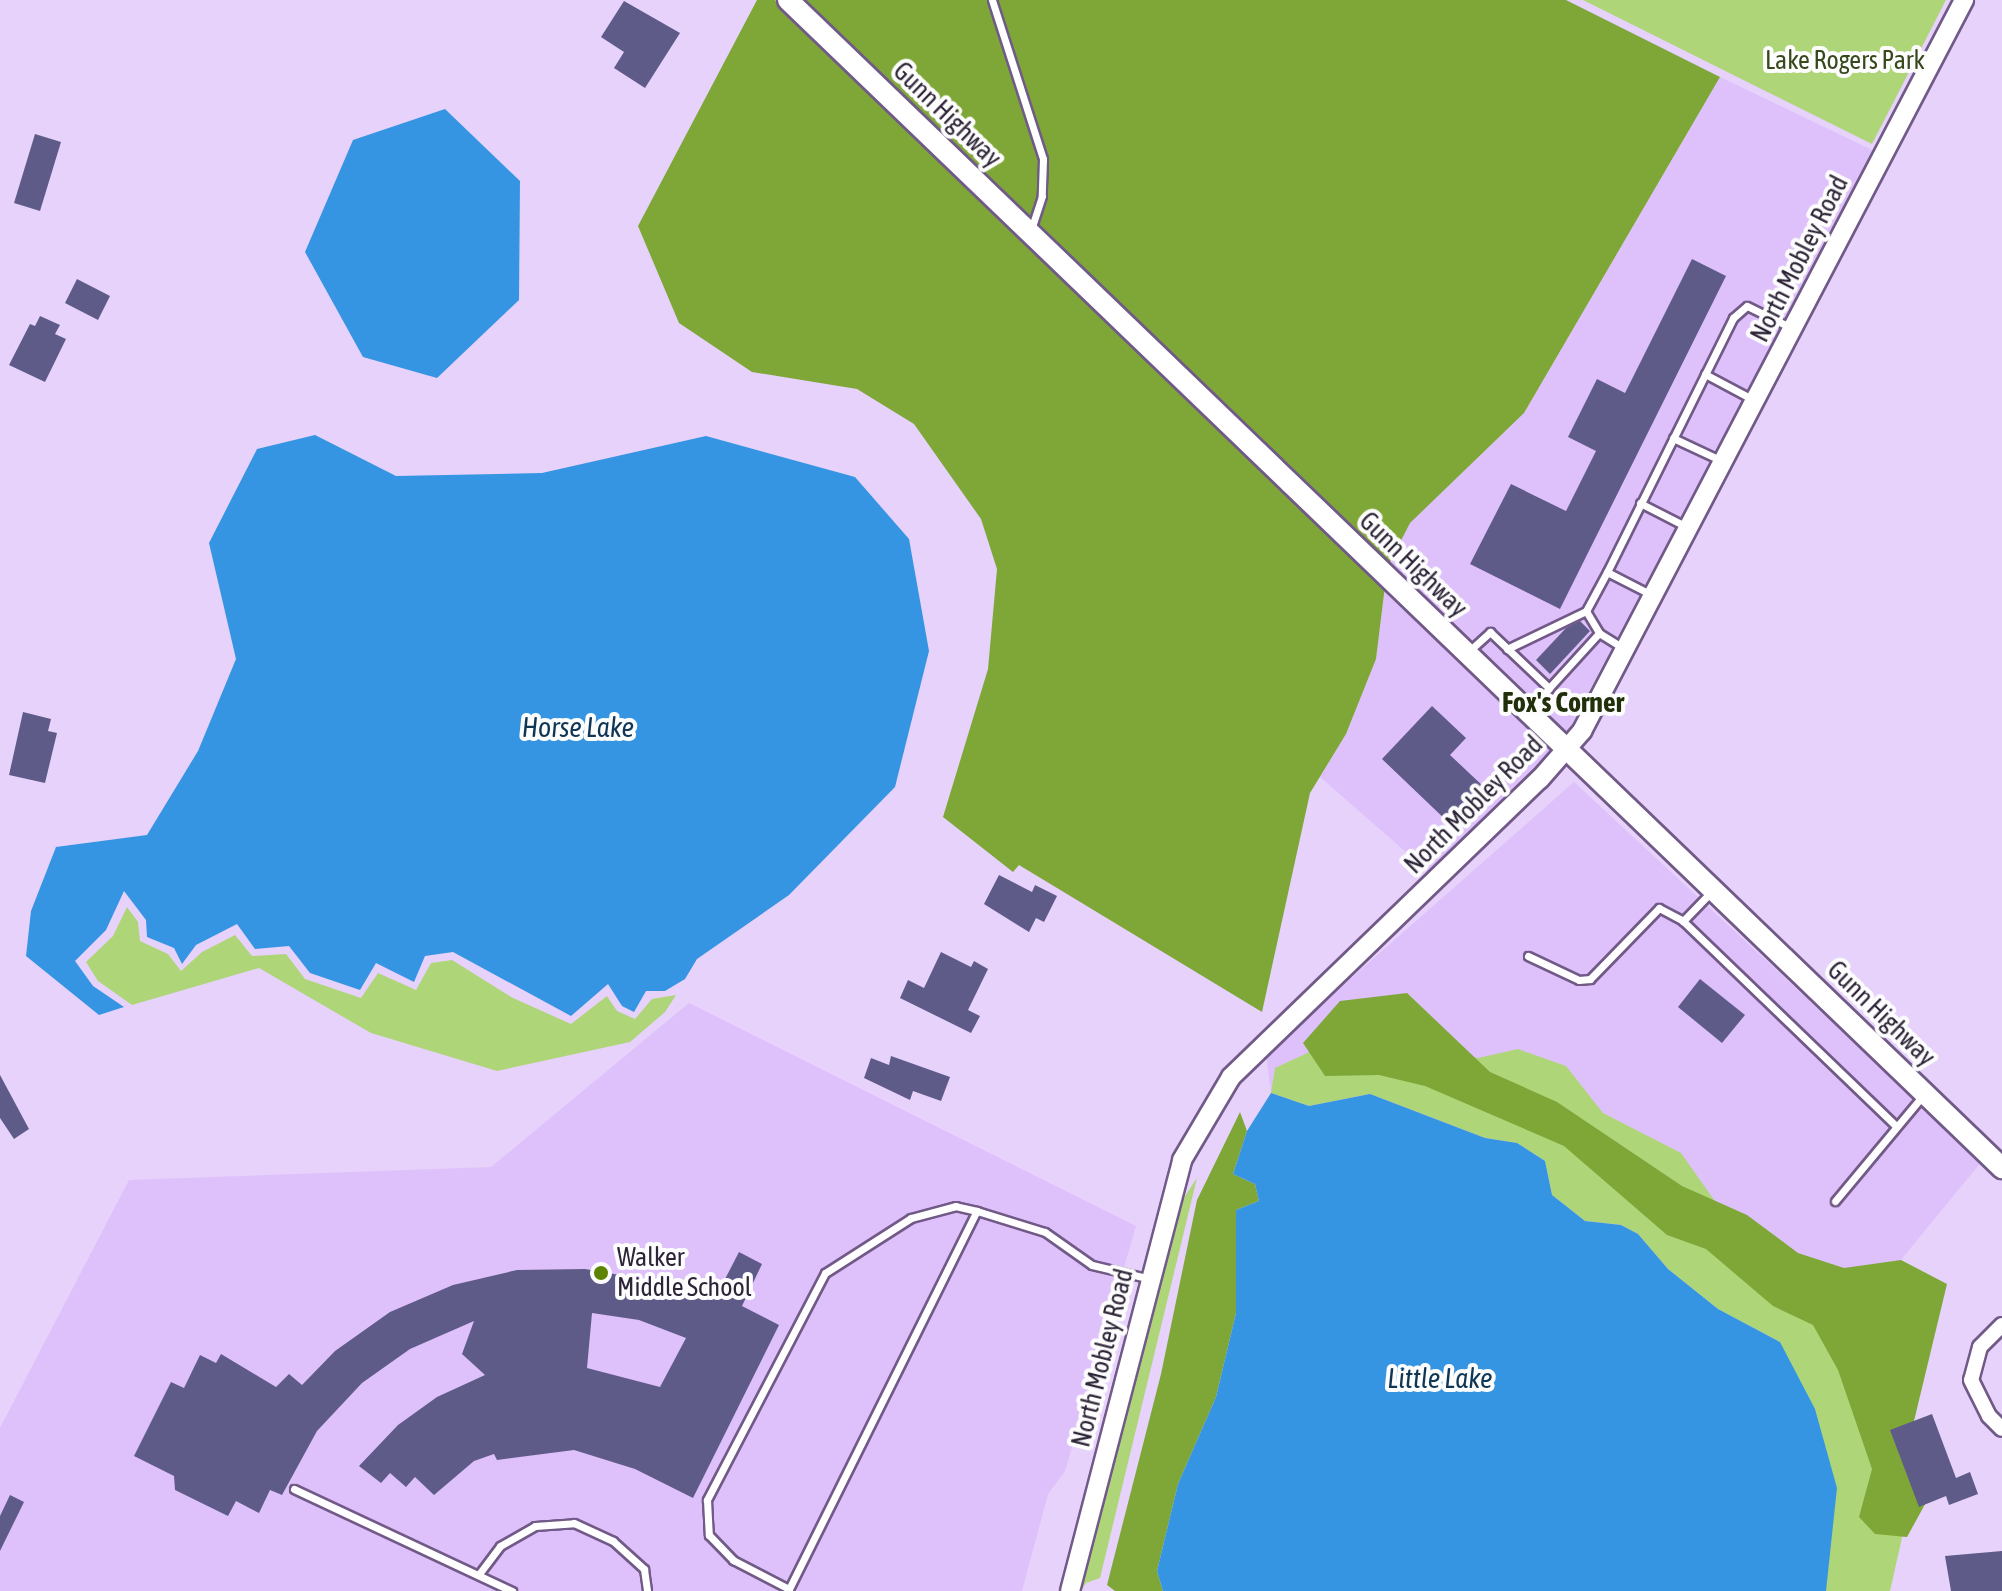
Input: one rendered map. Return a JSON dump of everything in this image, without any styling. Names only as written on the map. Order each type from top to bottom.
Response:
[{"type":"main road","name":"Gunn Highway","points":[[788,0],[2002,1168]]},
{"type":"street","name":"North Mobley Road","points":[[1070,1591],[1182,1160],[1231,1077],[1568,749],[1626,650],[1964,0]]},
{"type":"street","points":[[2002,1325],[1980,1347],[1971,1380],[1989,1416],[2002,1429]]},
{"type":"lane","points":[[992,0],[1043,159],[1042,196],[1030,232]]},
{"type":"lane","points":[[1507,649],[1586,611],[1733,318],[1747,306],[1794,329]]},
{"type":"lane","points":[[1705,374],[1756,401]]},
{"type":"lane","points":[[1673,438],[1724,462]]},
{"type":"lane","points":[[1640,503],[1689,528]]},
{"type":"lane","points":[[1607,572],[1654,596]]},
{"type":"lane","points":[[1586,611],[1599,633],[1626,650]]},
{"type":"lane","points":[[1468,653],[1490,632],[1549,688]]},
{"type":"lane","points":[[1529,712],[1599,633]]},
{"type":"lane","points":[[1683,921],[1714,889]]},
{"type":"lane","points":[[1528,956],[1579,980],[1590,979],[1659,908],[1683,921],[1895,1125]]},
{"type":"lane","points":[[1835,1201],[1877,1156],[1895,1125],[1925,1093]]},
{"type":"lane","points":[[977,1211],[788,1590],[733,1560],[709,1535],[707,1500],[825,1273],[911,1218],[956,1206],[977,1211],[1045,1232],[1092,1265],[1151,1279]]},
{"type":"lane","points":[[294,1489],[512,1591]]},
{"type":"lane","points":[[479,1574],[500,1546],[535,1526],[574,1523],[613,1541],[644,1569],[647,1591]]},
{"type":"shaded area","points":[[1720,77],[1874,151],[1566,735],[1389,564],[1409,523],[1524,413]]},
{"type":"shaded area","points":[[1385,586],[1554,749],[1429,872],[1320,777],[1346,734],[1376,659]]},
{"type":"shaded area","points":[[1574,782],[1982,1161],[1850,1322],[1271,1093],[1266,1053]]},
{"type":"shaded area","name":"Walker Middle School","points":[[689,1003],[1136,1226],[1065,1471],[1048,1494],[1022,1591],[0,1591],[0,1428],[129,1180],[491,1167]]},
{"type":"green space","points":[[757,0],[775,0],[1385,586],[1376,659],[1346,734],[1310,793],[1262,1012],[1019,865],[1013,872],[943,817],[988,669],[997,569],[981,519],[914,424],[857,389],[752,372],[679,323],[638,226]]},
{"type":"green space","points":[[801,0],[1566,0],[1720,77],[1524,413],[1410,523],[1389,564]]},
{"type":"green space","name":"Lake Rogers Park","points":[[1583,0],[1946,0],[1872,144]]},
{"type":"green space","points":[[127,907],[138,922],[140,941],[168,954],[181,971],[202,952],[235,935],[252,956],[286,954],[305,979],[361,998],[378,973],[416,990],[431,963],[452,960],[513,998],[571,1024],[607,996],[617,1011],[635,1019],[652,999],[676,995],[665,1012],[630,1042],[497,1071],[371,1033],[259,968],[132,1005],[98,981],[86,962],[113,936]]},
{"type":"green space","points":[[1407,993],[1490,1072],[1557,1102],[1682,1186],[1747,1215],[1798,1253],[1844,1268],[1901,1260],[1947,1284],[1914,1421],[1929,1497],[1907,1537],[1875,1534],[1859,1517],[1872,1469],[1838,1370],[1813,1325],[1773,1306],[1706,1249],[1667,1235],[1564,1146],[1425,1086],[1379,1075],[1325,1076],[1303,1043],[1340,1001]]},
{"type":"green space","points":[[1320,1047],[1423,1049],[1478,1058],[1518,1049],[1566,1066],[1603,1113],[1681,1153],[1743,1241],[1808,1287],[1906,1520],[1890,1591],[1826,1591],[1780,1342],[1718,1309],[1668,1269],[1638,1234],[1621,1225],[1585,1221],[1552,1195],[1545,1161],[1517,1143],[1485,1138],[1370,1094],[1309,1106],[1271,1093],[1275,1068]]},
{"type":"green space","points":[[1240,1112],[1247,1131],[1233,1174],[1255,1184],[1259,1201],[1236,1210],[1236,1313],[1216,1397],[1178,1484],[1157,1571],[1163,1591],[1115,1591],[1107,1585],[1161,1374],[1197,1200]]},
{"type":"green space","points":[[1197,1178],[1100,1578],[1086,1583],[1081,1591],[1181,1202]]},
{"type":"water","points":[[445,109],[520,181],[519,300],[437,378],[363,357],[305,252],[353,140]]},
{"type":"water","name":"Horse Lake","points":[[315,435],[396,476],[542,473],[706,436],[855,477],[909,539],[929,651],[895,787],[789,895],[697,959],[685,979],[665,991],[646,991],[634,1012],[622,1006],[608,984],[571,1016],[453,952],[425,956],[414,982],[376,963],[360,990],[310,973],[289,946],[255,949],[237,924],[196,945],[182,964],[174,948],[147,937],[146,920],[124,891],[106,930],[75,961],[93,986],[124,1007],[99,1015],[26,956],[31,911],[56,847],[147,835],[198,751],[236,659],[209,543],[257,449]]},
{"type":"water","name":"Little Lake","points":[[1271,1093],[1309,1106],[1370,1094],[1485,1138],[1517,1143],[1545,1161],[1552,1195],[1585,1221],[1621,1225],[1638,1234],[1668,1269],[1718,1309],[1780,1342],[1815,1409],[1837,1488],[1826,1591],[1163,1591],[1157,1571],[1178,1484],[1216,1397],[1236,1313],[1236,1210],[1259,1201],[1255,1184],[1233,1174],[1247,1131]]},
{"type":"building","points":[[624,1],[680,33],[645,88],[614,68],[624,52],[601,37]]},
{"type":"building","points":[[35,134],[61,142],[40,211],[14,203]]},
{"type":"building","points":[[1692,259],[1726,276],[1560,609],[1470,564],[1511,484],[1566,511],[1596,451],[1568,437],[1597,379],[1625,393]]},
{"type":"building","points":[[77,279],[110,296],[98,320],[65,303]]},
{"type":"building","points":[[40,316],[60,325],[55,334],[66,339],[45,382],[9,365],[30,324],[35,326]]},
{"type":"building","points":[[1580,621],[1590,631],[1550,674],[1536,660],[1566,628]]},
{"type":"building","points":[[1432,706],[1466,738],[1450,755],[1484,787],[1449,823],[1382,759]]},
{"type":"building","points":[[23,712],[51,719],[48,731],[57,733],[45,783],[9,775]]},
{"type":"building","points":[[999,875],[1032,892],[1035,885],[1057,896],[1044,922],[1036,918],[1029,932],[984,904]]},
{"type":"building","points":[[941,952],[971,967],[974,961],[988,969],[968,1010],[980,1016],[971,1033],[900,998],[908,980],[924,988]]},
{"type":"building","points":[[1700,979],[1745,1015],[1722,1043],[1678,1007]]},
{"type":"building","points":[[891,1056],[950,1077],[941,1101],[913,1091],[910,1100],[864,1078],[871,1058],[889,1065]]},
{"type":"building","points":[[0,1075],[29,1129],[14,1139],[0,1118]]},
{"type":"building","points":[[739,1252],[762,1264],[742,1306],[779,1325],[693,1498],[635,1469],[574,1450],[497,1460],[494,1454],[474,1461],[434,1495],[415,1477],[406,1487],[390,1473],[381,1483],[359,1466],[398,1425],[437,1397],[485,1375],[462,1354],[474,1321],[410,1349],[362,1383],[317,1431],[282,1495],[270,1490],[259,1513],[236,1501],[228,1516],[175,1490],[174,1476],[134,1456],[171,1382],[184,1388],[200,1355],[216,1363],[221,1354],[276,1387],[289,1374],[302,1385],[335,1351],[390,1312],[453,1285],[517,1270],[585,1269],[649,1280],[697,1299],[709,1276],[723,1283]],"holes":[[[592,1313],[639,1320],[686,1338],[660,1387],[587,1368]]]},
{"type":"building","points":[[1932,1414],[1956,1478],[1970,1472],[1978,1494],[1949,1505],[1946,1496],[1919,1507],[1890,1430]]},
{"type":"building","points":[[10,1495],[24,1502],[0,1551],[0,1516]]},
{"type":"building","points":[[2002,1551],[2002,1591],[1951,1591],[1945,1556]]},
{"type":"place","name":"Walker Middle School","points":[[601,1273]]},
{"type":"district","name":"Fox's Corner","points":[[1563,702]]}]
